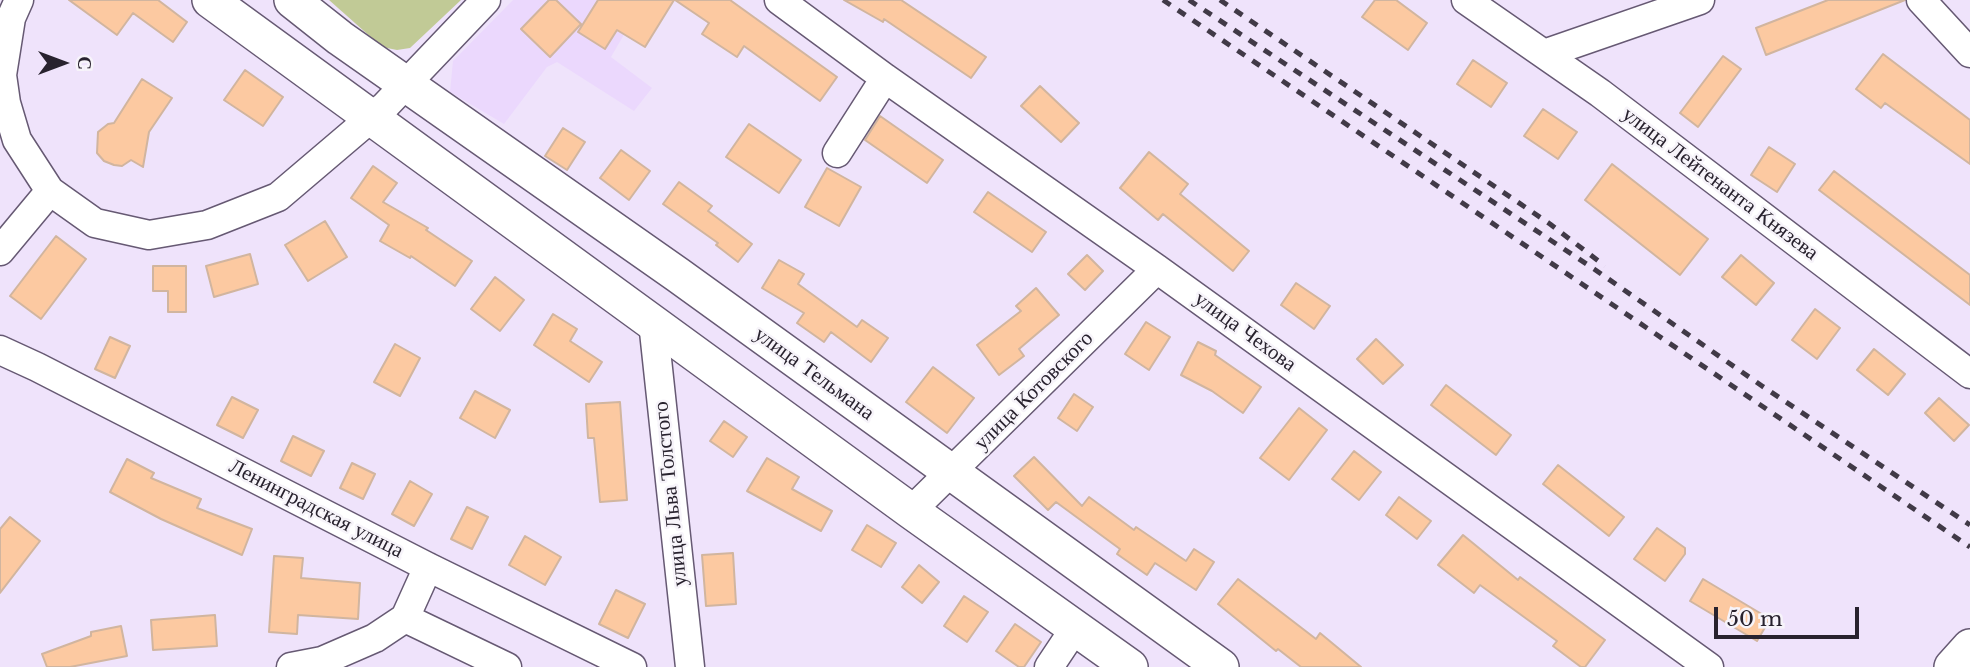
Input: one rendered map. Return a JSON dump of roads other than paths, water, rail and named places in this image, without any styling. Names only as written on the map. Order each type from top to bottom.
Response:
[{"type":"main road","points":[[210,0],[911,511],[1130,667]]},
{"type":"main road","name":"улица Тельмана","points":[[292,0],[340,38],[678,275],[1221,667]]},
{"type":"main road","points":[[1952,667],[1970,648]]},
{"type":"street","points":[[10,11],[2,75],[6,103],[17,140],[50,191],[94,223],[149,235],[208,225],[278,197],[372,117],[486,0]]},
{"type":"street","name":"улица Чехова","points":[[779,0],[1709,667]]},
{"type":"street","points":[[1921,0],[1970,53]]},
{"type":"street","points":[[1544,54],[1694,1]]},
{"type":"street","name":"улица Лейтенанта Князева","points":[[1477,3],[1970,374]]},
{"type":"street","points":[[837,153],[885,78]]},
{"type":"street","points":[[0,251],[50,191]]},
{"type":"street","name":"улица Котовского","points":[[911,511],[1157,269]]},
{"type":"street","name":"улица Льва Толстого","points":[[653,322],[690,667]]},
{"type":"street","name":"Ленинградская улица","points":[[0,350],[632,667]]},
{"type":"street","points":[[291,667],[322,661],[365,643],[405,618],[428,567]]},
{"type":"street","points":[[405,618],[507,667]]},
{"type":"street","points":[[1049,667],[1075,628]]},
{"type":"railway","points":[[1163,0],[1970,547]]},
{"type":"railway","points":[[1189,0],[1594,269],[1762,386],[1970,525]]},
{"type":"railway","points":[[1220,0],[1550,224],[1605,266]]}]
